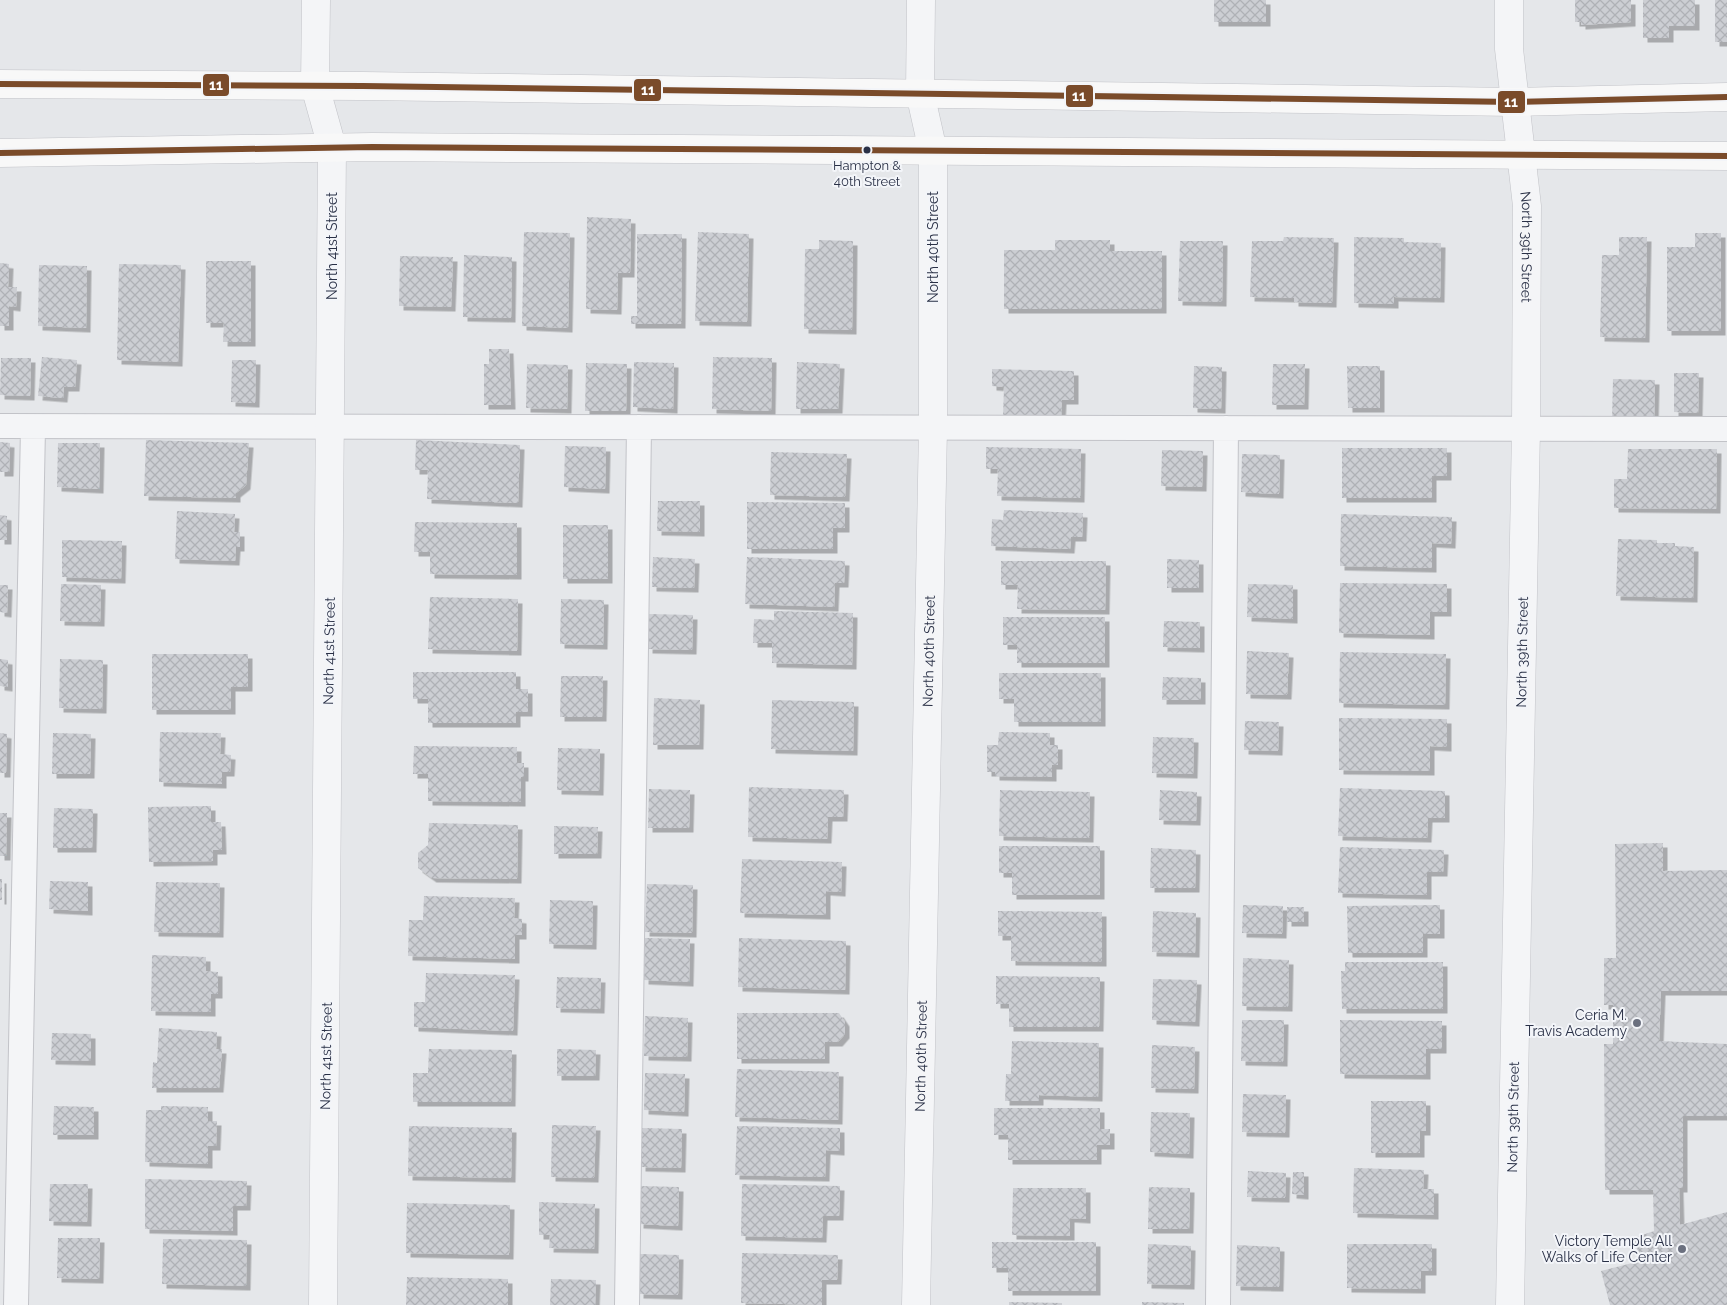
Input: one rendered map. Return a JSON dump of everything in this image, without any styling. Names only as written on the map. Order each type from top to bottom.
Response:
[{"type":"main road","points":[[0,84],[315,86],[1515,102],[1727,97]]},
{"type":"main road","points":[[0,153],[332,147],[1727,156]]},
{"type":"street","name":"North 41st Street","points":[[316,0],[315,86],[332,147],[323,1305]]},
{"type":"street","name":"North 40th Street","points":[[916,1305],[933,428],[933,151],[920,94],[921,0]]},
{"type":"street","name":"North 39th Street","points":[[1509,0],[1509,49],[1527,206],[1526,428],[1510,1305]]},
{"type":"lane","points":[[0,426],[331,425],[1727,429]]},
{"type":"lane","points":[[16,1305],[33,427]]},
{"type":"lane","points":[[627,1305],[639,427]]},
{"type":"lane","points":[[1218,1305],[1226,428]]},
{"type":"building","points":[[1214,0],[1266,0],[1266,22],[1214,22]]},
{"type":"building","points":[[1575,0],[1631,0],[1631,22],[1581,25],[1581,22],[1575,22]]},
{"type":"building","points":[[1643,0],[1695,0],[1695,26],[1669,26],[1669,38],[1643,38]]},
{"type":"building","points":[[1715,0],[1727,0],[1727,42],[1715,42]]},
{"type":"building","points":[[587,217],[631,219],[630,273],[618,273],[617,310],[586,309]]},
{"type":"building","points":[[524,232],[570,233],[568,328],[522,326]]},
{"type":"building","points":[[698,232],[749,234],[747,322],[695,321]]},
{"type":"building","points":[[1695,233],[1721,233],[1721,331],[1667,331],[1667,247],[1695,247]]},
{"type":"building","points":[[637,234],[682,234],[681,324],[631,324],[631,316],[637,316]]},
{"type":"building","points":[[1284,237],[1334,238],[1332,303],[1294,302],[1294,298],[1250,297],[1252,241],[1283,241]]},
{"type":"building","points":[[1354,237],[1404,238],[1404,242],[1441,243],[1440,298],[1394,297],[1394,304],[1354,303]]},
{"type":"building","points":[[1619,237],[1647,237],[1645,338],[1600,337],[1602,255],[1619,255]]},
{"type":"building","points":[[819,240],[853,241],[852,330],[804,329],[805,249],[819,249]]},
{"type":"building","points":[[1055,240],[1110,240],[1110,251],[1162,251],[1162,309],[1004,309],[1004,250],[1055,250]]},
{"type":"building","points":[[1180,241],[1223,241],[1222,302],[1178,301]]},
{"type":"building","points":[[464,255],[512,257],[511,318],[463,317]]},
{"type":"building","points":[[400,256],[453,257],[451,307],[399,306]]},
{"type":"building","points":[[206,261],[251,261],[251,342],[223,342],[224,323],[206,323]]},
{"type":"building","points":[[0,263],[9,264],[8,287],[17,287],[16,307],[9,306],[9,326],[0,326]]},
{"type":"building","points":[[119,264],[181,265],[178,362],[117,360]]},
{"type":"building","points":[[39,265],[87,266],[86,328],[38,326]]},
{"type":"building","points":[[489,349],[509,349],[511,405],[484,405],[484,364],[489,364]]},
{"type":"building","points":[[42,357],[77,360],[75,387],[64,387],[63,398],[38,396]]},
{"type":"building","points":[[713,357],[772,358],[771,411],[712,409]]},
{"type":"building","points":[[1,358],[31,358],[30,396],[0,395]]},
{"type":"building","points":[[232,360],[256,360],[255,403],[231,402]]},
{"type":"building","points":[[634,362],[674,363],[673,409],[633,407]]},
{"type":"building","points":[[797,362],[840,364],[838,409],[796,409]]},
{"type":"building","points":[[586,363],[627,364],[626,411],[585,411]]},
{"type":"building","points":[[527,364],[568,365],[567,409],[526,408]]},
{"type":"building","points":[[1273,364],[1305,364],[1304,405],[1272,405]]},
{"type":"building","points":[[1194,366],[1222,367],[1221,409],[1193,408]]},
{"type":"building","points":[[1347,366],[1380,366],[1380,408],[1348,408]]},
{"type":"building","points":[[992,369],[1074,371],[1074,400],[1062,400],[1061,418],[1003,417],[1004,387],[992,386]]},
{"type":"building","points":[[1674,373],[1699,373],[1698,413],[1674,412]]},
{"type":"building","points":[[1613,379],[1655,380],[1654,421],[1612,420]]},
{"type":"building","points":[[146,440],[249,443],[246,485],[236,493],[236,498],[144,496]]},
{"type":"building","points":[[416,440],[520,445],[518,503],[427,499],[428,470],[415,470]]},
{"type":"building","points":[[0,442],[10,443],[9,472],[0,472]]},
{"type":"building","points":[[58,443],[100,443],[99,489],[57,487]]},
{"type":"building","points":[[565,446],[606,447],[605,489],[564,487]]},
{"type":"building","points":[[986,447],[1081,449],[1080,498],[997,496],[998,469],[986,469]]},
{"type":"building","points":[[1342,448],[1447,448],[1447,476],[1432,476],[1432,498],[1342,498]]},
{"type":"building","points":[[1628,449],[1717,449],[1716,509],[1614,508],[1614,479],[1627,479]]},
{"type":"building","points":[[1162,450],[1203,451],[1202,487],[1161,486]]},
{"type":"building","points":[[771,452],[847,454],[845,497],[770,495]]},
{"type":"building","points":[[1242,454],[1280,455],[1279,494],[1241,492]]},
{"type":"building","points":[[658,501],[700,501],[700,532],[657,531]]},
{"type":"building","points":[[747,502],[845,503],[845,528],[833,528],[833,549],[747,549]]},
{"type":"building","points":[[1004,510],[1083,513],[1082,537],[1071,537],[1070,549],[991,546],[992,519],[1003,520]]},
{"type":"building","points":[[177,511],[235,514],[234,532],[240,532],[240,547],[236,547],[235,561],[175,559]]},
{"type":"building","points":[[1341,514],[1452,517],[1451,544],[1432,543],[1432,568],[1340,566]]},
{"type":"building","points":[[0,515],[7,516],[7,540],[0,540]]},
{"type":"building","points":[[415,522],[517,523],[517,575],[430,574],[430,552],[414,552]]},
{"type":"building","points":[[563,525],[608,525],[608,579],[563,579]]},
{"type":"building","points":[[1618,539],[1657,540],[1657,543],[1675,543],[1675,546],[1694,547],[1693,598],[1616,596]]},
{"type":"building","points":[[62,540],[122,541],[121,579],[62,577]]},
{"type":"building","points":[[653,557],[695,559],[694,588],[652,587]]},
{"type":"building","points":[[747,557],[845,561],[844,583],[835,583],[834,607],[745,604]]},
{"type":"building","points":[[1167,559],[1199,560],[1199,588],[1167,588]]},
{"type":"building","points":[[1001,561],[1106,561],[1105,610],[1017,609],[1018,585],[1001,585]]},
{"type":"building","points":[[1340,583],[1447,584],[1447,612],[1430,612],[1430,635],[1339,633]]},
{"type":"building","points":[[61,584],[101,585],[100,622],[60,621]]},
{"type":"building","points":[[1248,584],[1293,585],[1293,619],[1247,617]]},
{"type":"building","points":[[0,585],[8,585],[7,613],[0,612]]},
{"type":"building","points":[[430,597],[518,599],[517,651],[428,649]]},
{"type":"building","points":[[561,599],[604,600],[603,645],[560,644]]},
{"type":"building","points":[[774,611],[853,613],[852,665],[772,663],[772,643],[753,643],[754,619],[774,620]]},
{"type":"building","points":[[649,614],[693,615],[692,650],[648,649]]},
{"type":"building","points":[[1003,617],[1105,617],[1105,663],[1017,663],[1017,645],[1003,645]]},
{"type":"building","points":[[1164,621],[1200,622],[1200,648],[1163,647]]},
{"type":"building","points":[[1247,651],[1289,653],[1287,695],[1246,694]]},
{"type":"building","points":[[1340,652],[1446,654],[1445,705],[1339,703]]},
{"type":"building","points":[[152,654],[248,654],[248,687],[231,687],[231,710],[152,710]]},
{"type":"building","points":[[0,659],[8,660],[8,687],[0,686]]},
{"type":"building","points":[[60,659],[103,660],[102,709],[59,708]]},
{"type":"building","points":[[413,672],[516,672],[516,689],[528,689],[528,712],[516,712],[516,723],[428,723],[428,699],[413,699]]},
{"type":"building","points":[[999,673],[1101,673],[1101,722],[1014,722],[1014,699],[999,699]]},
{"type":"building","points":[[561,676],[603,676],[602,717],[560,717]]},
{"type":"building","points":[[1163,677],[1201,678],[1201,700],[1162,700]]},
{"type":"building","points":[[654,698],[700,700],[699,745],[653,745]]},
{"type":"building","points":[[772,700],[854,702],[853,751],[771,749]]},
{"type":"building","points":[[1339,718],[1447,719],[1447,747],[1430,746],[1430,771],[1339,770]]},
{"type":"building","points":[[1245,721],[1279,722],[1278,751],[1244,750]]},
{"type":"building","points":[[160,732],[221,733],[220,754],[231,755],[230,772],[222,772],[222,784],[159,782]]},
{"type":"building","points":[[999,732],[1050,733],[1050,745],[1058,745],[1058,765],[1052,765],[1052,777],[995,776],[995,772],[987,772],[987,745],[998,745]]},
{"type":"building","points":[[0,733],[7,734],[6,773],[0,773]]},
{"type":"building","points":[[53,733],[91,734],[90,774],[52,774]]},
{"type":"building","points":[[1153,737],[1194,738],[1193,774],[1152,773]]},
{"type":"building","points":[[414,746],[517,747],[517,763],[524,763],[524,777],[521,777],[521,802],[428,801],[428,774],[413,774]]},
{"type":"building","points":[[558,748],[600,749],[599,791],[557,790]]},
{"type":"building","points":[[749,787],[844,790],[843,817],[828,817],[827,839],[748,837]]},
{"type":"building","points":[[1340,788],[1445,791],[1445,818],[1428,818],[1427,838],[1338,836]]},
{"type":"building","points":[[649,789],[690,790],[689,828],[648,828]]},
{"type":"building","points":[[1000,790],[1090,792],[1089,838],[999,836]]},
{"type":"building","points":[[1160,790],[1197,792],[1196,821],[1159,820]]},
{"type":"building","points":[[211,806],[211,822],[221,822],[222,850],[213,850],[213,861],[149,862],[148,807]]},
{"type":"building","points":[[54,808],[93,809],[92,848],[53,848]]},
{"type":"building","points":[[0,813],[7,813],[6,856],[0,856]]},
{"type":"building","points":[[429,823],[518,825],[517,879],[432,878],[418,868],[418,853],[428,845]]},
{"type":"building","points":[[554,826],[598,827],[597,854],[554,854]]},
{"type":"building","name":"Ceria M. Travis Academy","points":[[1663,843],[1663,871],[1727,870],[1727,991],[1661,991],[1659,1041],[1727,1044],[1727,1116],[1683,1116],[1683,1188],[1679,1188],[1680,1225],[1727,1212],[1727,1305],[1610,1305],[1601,1271],[1640,1261],[1634,1238],[1654,1231],[1653,1190],[1605,1190],[1604,1044],[1613,1044],[1613,1005],[1604,1005],[1604,958],[1616,958],[1615,844]]},
{"type":"building","points":[[999,846],[1100,846],[1100,895],[1012,895],[1012,873],[999,873]]},
{"type":"building","points":[[1340,847],[1444,850],[1443,872],[1427,872],[1427,895],[1338,893]]},
{"type":"building","points":[[1151,848],[1196,850],[1195,888],[1150,888]]},
{"type":"building","points":[[742,859],[842,862],[841,892],[826,891],[826,915],[740,913]]},
{"type":"building","points":[[0,879],[2,879],[2,900],[0,900]]},
{"type":"building","points":[[50,881],[88,882],[88,911],[49,909]]},
{"type":"building","points":[[156,882],[220,883],[219,933],[154,932]]},
{"type":"building","points":[[647,884],[693,885],[692,933],[645,932]]},
{"type":"building","points":[[424,896],[515,898],[514,918],[522,919],[522,935],[515,935],[515,959],[408,956],[409,920],[423,920]]},
{"type":"building","points":[[550,900],[593,901],[592,945],[549,944]]},
{"type":"building","points":[[1243,905],[1283,906],[1282,934],[1242,933]]},
{"type":"building","points":[[1440,905],[1440,934],[1423,934],[1423,953],[1348,953],[1347,906]]},
{"type":"building","points":[[1287,907],[1304,907],[1304,922],[1287,922]]},
{"type":"building","points":[[998,911],[1102,912],[1102,962],[1011,961],[1011,936],[998,936]]},
{"type":"building","points":[[1153,911],[1196,913],[1195,953],[1152,952]]},
{"type":"building","points":[[645,938],[690,939],[689,982],[644,980]]},
{"type":"building","points":[[739,938],[846,941],[845,990],[738,987]]},
{"type":"building","points":[[152,955],[206,957],[206,971],[218,972],[218,994],[211,994],[211,1012],[151,1011]]},
{"type":"building","points":[[1243,958],[1289,960],[1288,1007],[1242,1006]]},
{"type":"building","points":[[1345,962],[1443,962],[1443,1009],[1342,1009],[1341,971],[1345,971]]},
{"type":"building","points":[[426,973],[515,975],[513,1031],[414,1027],[414,1002],[425,1002]]},
{"type":"building","points":[[996,976],[1100,977],[1099,1027],[1009,1027],[1009,1004],[996,1004]]},
{"type":"building","points":[[557,977],[601,978],[600,1009],[556,1008]]},
{"type":"building","points":[[1153,979],[1197,980],[1195,1022],[1152,1020]]},
{"type":"building","points":[[737,1013],[839,1013],[845,1022],[845,1034],[838,1042],[825,1042],[825,1059],[737,1059]]},
{"type":"building","points":[[645,1016],[688,1018],[687,1057],[644,1056]]},
{"type":"building","points":[[1242,1020],[1284,1020],[1283,1062],[1241,1061]]},
{"type":"building","points":[[1340,1020],[1442,1021],[1442,1049],[1426,1049],[1426,1075],[1340,1074]]},
{"type":"building","points":[[159,1028],[217,1032],[216,1049],[222,1049],[219,1088],[152,1088],[153,1062],[157,1063]]},
{"type":"building","points":[[52,1033],[91,1034],[91,1061],[51,1060]]},
{"type":"building","points":[[1012,1041],[1099,1043],[1098,1097],[1039,1095],[1039,1101],[1005,1101],[1006,1074],[1011,1074]]},
{"type":"building","points":[[1152,1045],[1195,1047],[1194,1089],[1151,1088]]},
{"type":"building","points":[[429,1049],[512,1050],[511,1102],[413,1102],[413,1073],[428,1073]]},
{"type":"building","points":[[557,1049],[596,1050],[595,1076],[557,1076]]},
{"type":"building","points":[[737,1069],[839,1072],[838,1120],[735,1117]]},
{"type":"building","points":[[645,1073],[685,1074],[684,1112],[644,1110]]},
{"type":"building","points":[[1243,1094],[1286,1095],[1285,1133],[1242,1132]]},
{"type":"building","points":[[1371,1101],[1426,1101],[1426,1131],[1420,1131],[1420,1153],[1371,1153]]},
{"type":"building","points":[[54,1106],[94,1107],[94,1135],[53,1135]]},
{"type":"building","points":[[161,1106],[208,1107],[208,1121],[217,1121],[216,1146],[208,1146],[208,1164],[145,1162],[146,1110],[161,1110]]},
{"type":"building","points":[[994,1108],[1100,1108],[1100,1129],[1110,1129],[1110,1145],[1097,1145],[1097,1160],[1008,1160],[1008,1135],[994,1135]]},
{"type":"building","points":[[1151,1112],[1190,1113],[1189,1154],[1150,1152]]},
{"type":"building","points":[[552,1125],[596,1126],[594,1178],[551,1177]]},
{"type":"building","points":[[409,1126],[512,1128],[511,1178],[408,1176]]},
{"type":"building","points":[[737,1126],[840,1128],[840,1151],[826,1150],[825,1177],[735,1175]]},
{"type":"building","points":[[642,1128],[682,1129],[681,1168],[641,1167]]},
{"type":"building","points":[[1354,1168],[1424,1170],[1423,1189],[1434,1189],[1434,1215],[1353,1213]]},
{"type":"building","points":[[1248,1171],[1286,1173],[1285,1198],[1247,1197]]},
{"type":"building","points":[[1293,1172],[1304,1172],[1304,1195],[1292,1194]]},
{"type":"building","points":[[145,1179],[247,1181],[246,1206],[233,1206],[233,1231],[145,1229]]},
{"type":"building","points":[[50,1184],[88,1184],[87,1222],[49,1221]]},
{"type":"building","points":[[742,1184],[840,1186],[839,1216],[823,1216],[822,1238],[741,1236]]},
{"type":"building","points":[[640,1186],[679,1187],[678,1226],[639,1224]]},
{"type":"building","points":[[1149,1187],[1190,1188],[1189,1229],[1148,1229]]},
{"type":"building","points":[[1013,1188],[1086,1188],[1086,1219],[1070,1218],[1070,1236],[1012,1235]]},
{"type":"building","points":[[539,1202],[595,1204],[594,1249],[549,1248],[550,1235],[539,1235]]},
{"type":"building","points":[[407,1203],[510,1205],[509,1255],[406,1253]]},
{"type":"building","points":[[58,1238],[100,1238],[99,1279],[57,1278]]},
{"type":"building","points":[[163,1239],[247,1240],[246,1286],[162,1284]]},
{"type":"building","points":[[992,1242],[1096,1242],[1096,1291],[1008,1291],[1008,1268],[992,1268]]},
{"type":"building","points":[[1148,1244],[1191,1246],[1190,1285],[1147,1284]]},
{"type":"building","points":[[1347,1244],[1432,1244],[1432,1271],[1421,1271],[1421,1289],[1347,1288]]},
{"type":"building","points":[[1237,1245],[1280,1247],[1279,1287],[1236,1286]]},
{"type":"building","points":[[742,1253],[838,1255],[837,1280],[822,1280],[822,1305],[741,1303]]},
{"type":"building","points":[[640,1254],[679,1255],[678,1295],[639,1294]]},
{"type":"building","points":[[407,1277],[508,1279],[508,1305],[406,1305]]},
{"type":"building","points":[[551,1279],[596,1280],[595,1305],[550,1305]]},
{"type":"building","points":[[1009,1302],[1062,1303],[1062,1305],[1009,1305]]},
{"type":"building","points":[[1142,1302],[1184,1303],[1184,1305],[1142,1305]]},
{"type":"transit line","name":"11","points":[[0,84],[363,86],[1515,102],[1727,97]]},
{"type":"transit line","name":"11","points":[[0,153],[372,147],[1727,156]]},
{"type":"place","name":"Hampton & 40th Street","points":[[867,150]]},
{"type":"place","name":"Ceria M. Travis Academy","points":[[1637,1023]]},
{"type":"place","name":"Victory Temple All Walks of Life Center","points":[[1682,1249]]}]
